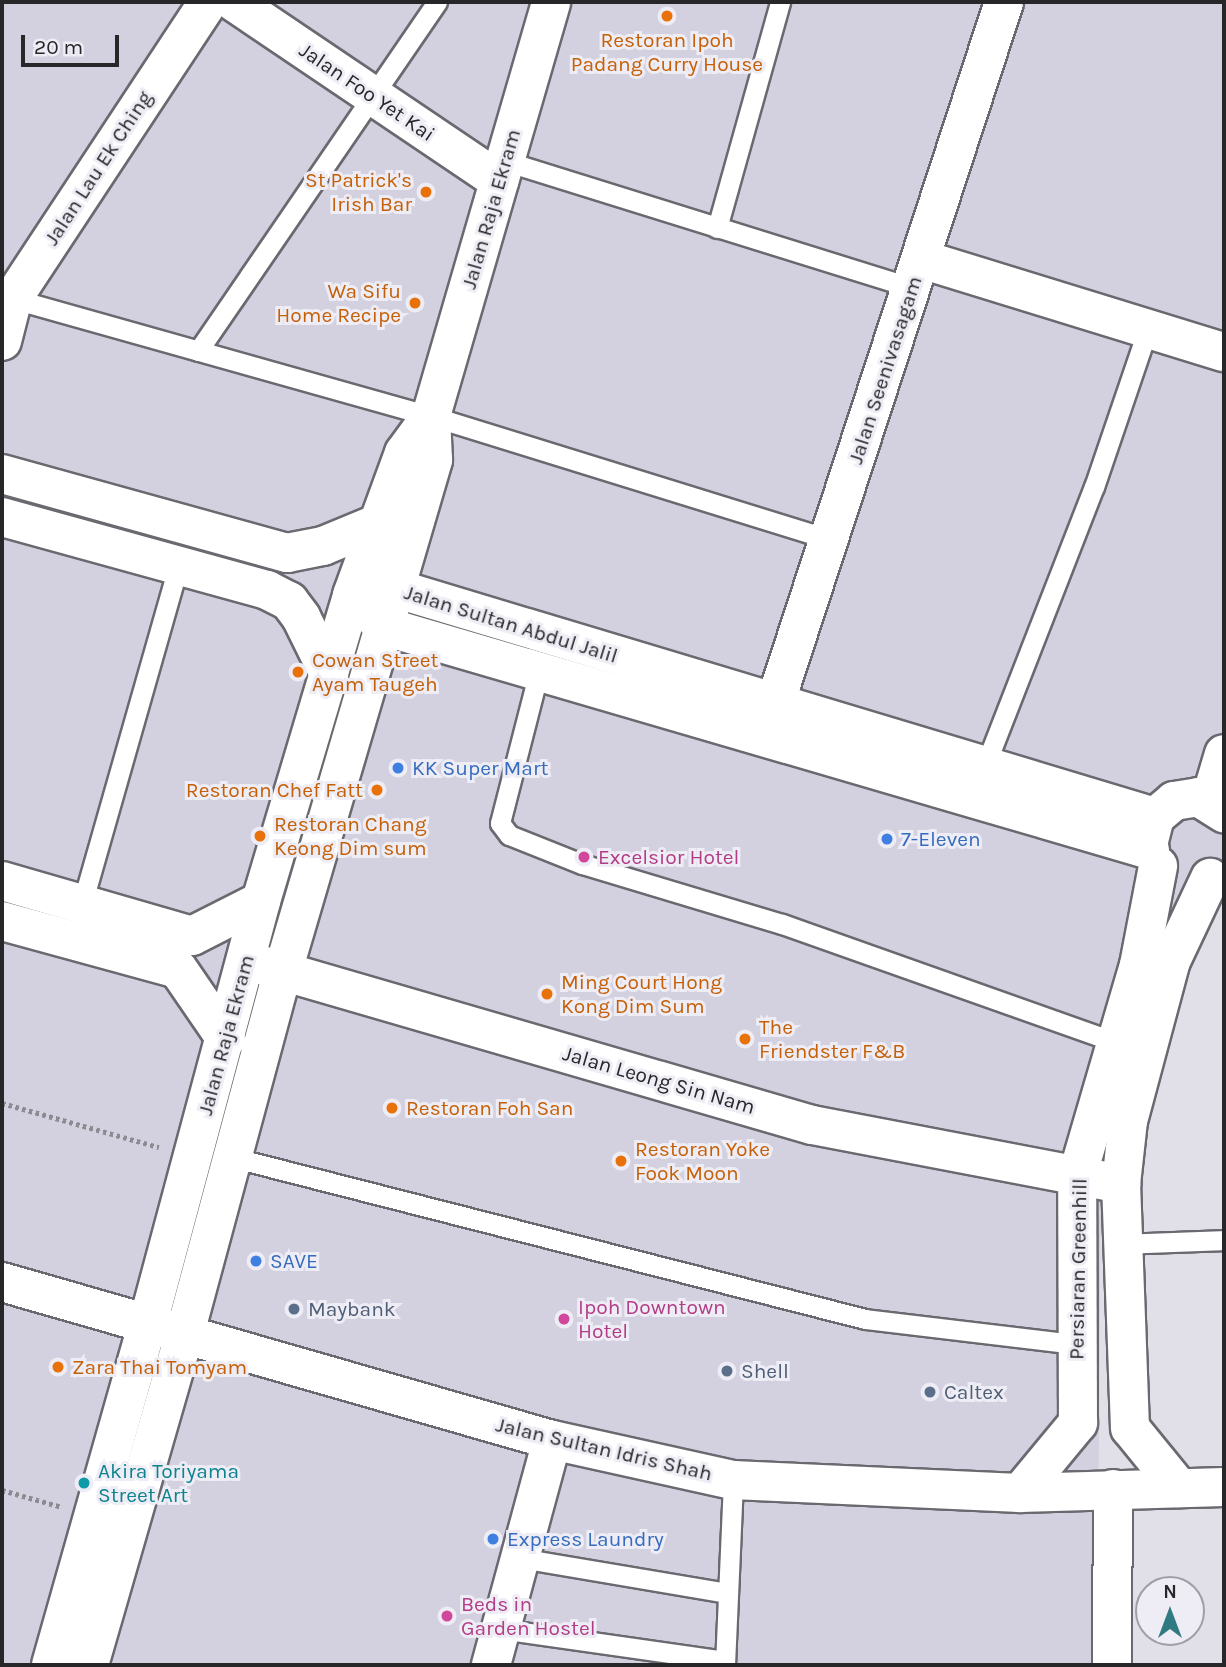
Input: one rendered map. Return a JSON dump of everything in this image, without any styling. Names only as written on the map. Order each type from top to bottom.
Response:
[{"type":"main road","name":"Jalan Lau Ek Ching","points":[[2,341],[7,297],[208,2]]},
{"type":"main road","name":"Jalan Foo Yet Kai","points":[[234,2],[372,96],[502,171]]},
{"type":"main road","name":"Jalan Raja Ekram","points":[[89,1665],[185,1334],[283,971],[433,460],[431,416],[551,2]]},
{"type":"main road","name":"Jalan Seenivasagam","points":[[770,720],[1004,2]]},
{"type":"main road","points":[[916,274],[1148,328],[1224,352]]},
{"type":"main road","name":"Jalan Raja Ekram","points":[[51,1665],[226,1039],[261,901],[352,595],[404,453],[431,416]]},
{"type":"main road","points":[[2,474],[287,553],[323,546],[376,524]]},
{"type":"main road","points":[[2,517],[267,590],[289,601],[329,674]]},
{"type":"main road","name":"Jalan Sultan Abdul Jalil","points":[[352,595],[394,588],[770,720],[1154,844]]},
{"type":"main road","name":"Jalan Sultan Abdul Jalil","points":[[352,595],[383,626],[539,671],[985,766],[1154,844]]},
{"type":"main road","points":[[1217,872],[1182,881],[1154,844],[1174,800],[1198,797],[1220,808],[1224,754]]},
{"type":"main road","name":"Persiaran Greenhill","points":[[1020,1493],[1078,1423],[1075,1344],[1077,1177],[1139,965],[1154,844]]},
{"type":"main road","name":"Persiaran Greenhill","points":[[1179,1488],[1130,1428],[1121,1184],[1128,1121],[1171,961],[1217,872]]},
{"type":"main road","points":[[2,881],[192,936],[261,901]]},
{"type":"main road","points":[[2,921],[178,968],[226,1039]]},
{"type":"main road","name":"Jalan Leong Sin Nam","points":[[245,961],[812,1125],[1121,1184]]},
{"type":"main road","name":"Jalan Sultan Idris Shah","points":[[2,1283],[148,1322],[552,1440],[733,1480],[1020,1493],[1224,1487]]},
{"type":"main road","points":[[491,1665],[552,1440]]},
{"type":"main road","points":[[1112,1665],[1113,1489]]},
{"type":"lane","points":[[198,351],[437,2]]},
{"type":"lane","points":[[717,228],[780,2]]},
{"type":"lane","points":[[502,171],[717,228],[916,274]]},
{"type":"lane","points":[[7,297],[431,416],[829,539]]},
{"type":"lane","points":[[985,766],[1094,487],[1148,328]]},
{"type":"lane","points":[[82,904],[179,564]]},
{"type":"lane","points":[[539,671],[500,823],[509,835],[582,864],[782,924],[1116,1042]]},
{"type":"lane","points":[[231,1157],[865,1319],[1075,1344]]},
{"type":"lane","points":[[1122,1244],[1224,1240]]},
{"type":"lane","points":[[501,1629],[725,1663],[733,1480]]},
{"type":"lane","points":[[520,1558],[728,1593]]},
{"type":"path","points":[[2,1103],[193,1157]]},
{"type":"path","points":[[2,1490],[93,1516]]},
{"type":"shaded area","points":[[2,2],[1224,2],[1224,866],[1101,1185],[1098,1547],[1121,1665],[2,1665]]},
{"type":"place","name":"Restoran Ipoh Padang Curry House","points":[[667,16]]},
{"type":"place","name":"St Patrick's Irish Bar","points":[[426,192]]},
{"type":"place","name":"Wa Sifu Home Recipe","points":[[415,303]]},
{"type":"place","name":"Cowan Street Ayam Taugeh","points":[[298,672]]},
{"type":"place","name":"KK Super Mart","points":[[398,768]]},
{"type":"place","name":"Restoran Chef Fatt","points":[[377,790]]},
{"type":"place","name":"Restoran Chang Keong Dim sum","points":[[260,836]]},
{"type":"place","name":"7-Eleven","points":[[887,839]]},
{"type":"place","name":"Excelsior Hotel","points":[[584,857]]},
{"type":"place","name":"Ming Court Hong Kong Dim Sum","points":[[547,994]]},
{"type":"place","name":"The Friendster F&B","points":[[745,1039]]},
{"type":"place","name":"Restoran Foh San","points":[[392,1108]]},
{"type":"place","name":"Restoran Yoke Fook Moon","points":[[621,1161]]},
{"type":"place","name":"SAVE","points":[[256,1261]]},
{"type":"place","name":"Maybank","points":[[294,1309]]},
{"type":"place","name":"Ipoh Downtown Hotel","points":[[564,1319]]},
{"type":"place","name":"Zara Thai Tomyam","points":[[58,1367]]},
{"type":"place","name":"Shell","points":[[727,1371]]},
{"type":"place","name":"Caltex","points":[[930,1392]]},
{"type":"place","name":"Akira Toriyama Street Art","points":[[84,1483]]},
{"type":"place","name":"Express Laundry","points":[[493,1539]]},
{"type":"place","name":"Beds in Garden Hostel","points":[[447,1616]]}]
